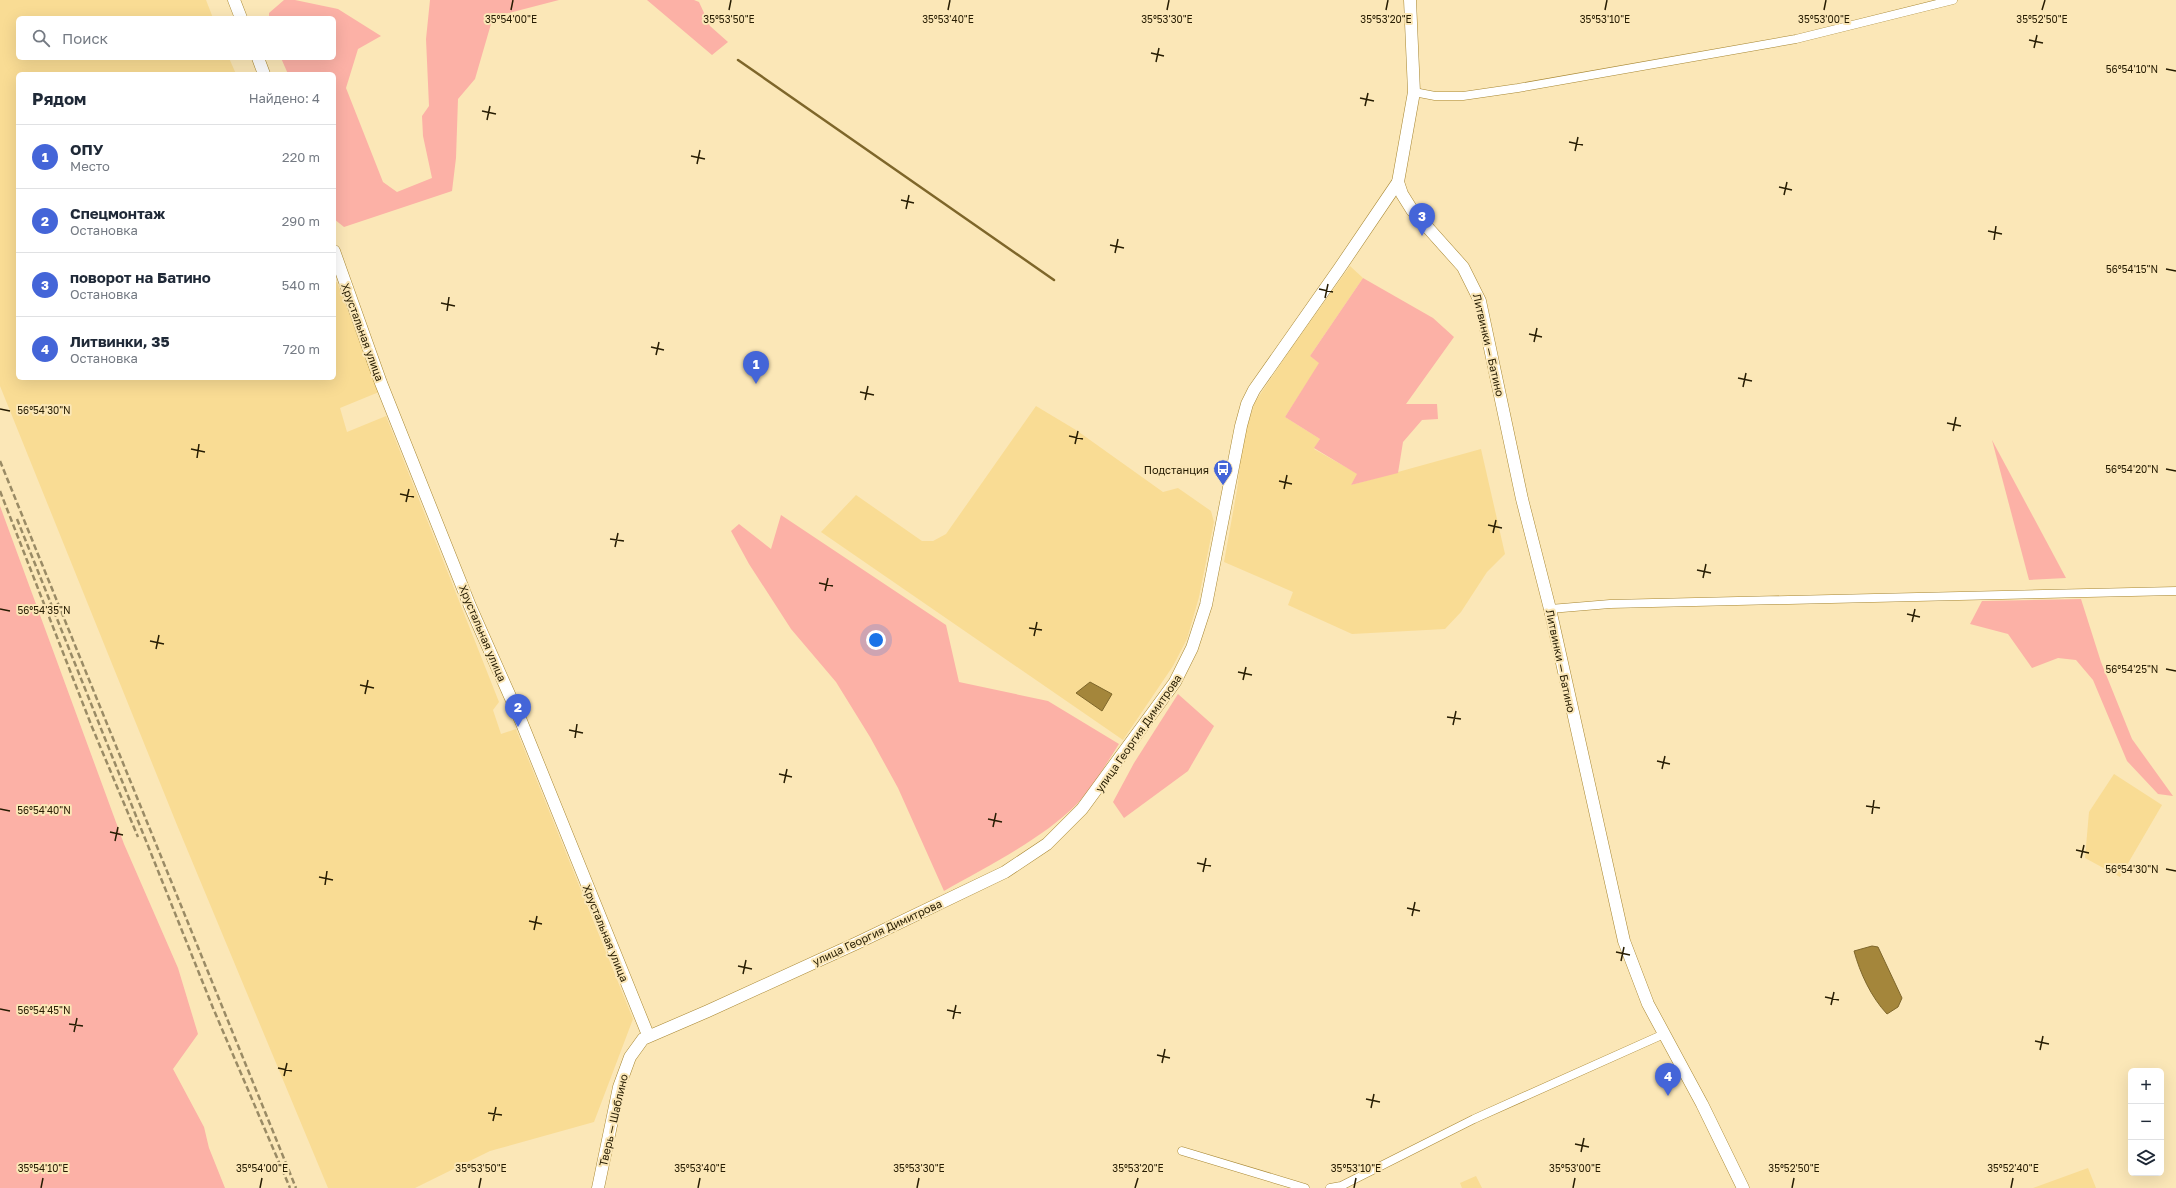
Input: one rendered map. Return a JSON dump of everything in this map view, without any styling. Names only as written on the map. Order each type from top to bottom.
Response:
[{"type":"street","points":[[234,0],[240,16]]},
{"type":"street","name":"улица Георгия Димитрова","points":[[648,1035],[729,1002],[1005,872],[1046,844],[1082,809],[1175,682],[1195,641],[1206,605],[1243,417],[1250,397],[1398,182],[1414,92],[1410,0]]},
{"type":"street","points":[[1414,92],[1435,96],[1463,96],[1526,87],[1796,39],[1953,0]]},
{"type":"street","points":[[259,60],[263,72]]},
{"type":"street","name":"Литвинки — Батино","points":[[1398,182],[1408,205],[1463,267],[1479,296],[1522,499],[1550,609],[1621,930],[1635,973],[1664,1034],[1702,1104],[1743,1188]]},
{"type":"street","name":"Хрустальная улица","points":[[336,257],[381,383],[470,606],[522,726],[648,1035]]},
{"type":"street","points":[[1550,609],[1610,604],[2176,591]]},
{"type":"street","points":[[1330,1188],[1341,1187],[1474,1119],[1664,1034]]},
{"type":"street","name":"Тверь — Шаблино","points":[[598,1188],[615,1104],[623,1075],[636,1046],[648,1035]]},
{"type":"street","points":[[1182,1151],[1306,1188]]},
{"type":"shaded area","points":[[0,0],[206,0],[212,16],[16,16],[16,60],[230,60],[235,72],[16,72],[16,380],[336,380],[337,282],[379,392],[340,408],[347,432],[386,416],[499,702],[493,710],[501,734],[516,729],[633,1019],[594,1122],[490,1151],[415,1188],[328,1188],[177,825],[0,386]]},
{"type":"shaded area","points":[[284,0],[295,0],[338,9],[381,36],[358,49],[346,88],[383,182],[397,192],[432,178],[423,136],[422,116],[429,106],[426,39],[430,0],[559,0],[493,17],[475,79],[458,99],[456,158],[452,191],[344,227],[336,221],[336,72],[287,72],[282,60],[336,60],[336,16],[269,16],[269,13]]},
{"type":"shaded area","points":[[647,0],[694,0],[699,2],[710,26],[728,42],[712,55]]},
{"type":"shaded area","points":[[1350,266],[1363,278],[1310,356],[1320,363],[1285,417],[1320,439],[1314,449],[1358,474],[1351,485],[1481,449],[1505,554],[1487,572],[1461,612],[1445,629],[1352,634],[1288,605],[1293,592],[1224,562],[1237,490],[1243,438],[1255,402]]},
{"type":"shaded area","points":[[1363,278],[1433,318],[1454,337],[1406,404],[1437,404],[1438,419],[1422,420],[1403,442],[1398,473],[1351,485],[1357,474],[1314,448],[1320,439],[1285,417],[1319,363],[1310,356]]},
{"type":"shaded area","points":[[1036,406],[1076,430],[1163,492],[1178,488],[1211,511],[1214,522],[1199,597],[1187,639],[1173,666],[1123,740],[821,532],[856,495],[922,541],[933,541],[946,534]]},
{"type":"shaded area","points":[[1992,440],[2066,578],[2029,580]]},
{"type":"shaded area","points":[[0,506],[124,844],[178,968],[198,1034],[173,1069],[204,1127],[209,1148],[225,1188],[0,1188]]},
{"type":"shaded area","points":[[781,515],[946,625],[959,682],[1048,701],[1119,744],[1094,783],[1077,804],[1063,817],[1031,841],[944,891],[898,788],[870,737],[836,682],[791,629],[749,564],[731,531],[739,524],[771,549]]},
{"type":"shaded area","points":[[2081,599],[2101,662],[2132,739],[2173,796],[2158,794],[2127,761],[2093,680],[2076,660],[2058,658],[2032,668],[2008,634],[1970,624],[1982,601]]},
{"type":"shaded area","points":[[1090,682],[1112,694],[1102,711],[1076,693]]},
{"type":"shaded area","points":[[1178,694],[1214,726],[1188,771],[1124,818],[1113,802],[1134,763]]},
{"type":"shaded area","points":[[2114,774],[2162,805],[2120,877],[2085,858],[2089,812]]},
{"type":"shaded area","points":[[1872,946],[1878,947],[1902,998],[1898,1007],[1887,1014],[1876,1000],[1867,984],[1859,968],[1854,951]]},
{"type":"shaded area","points":[[2088,1168],[2096,1188],[2033,1188]]},
{"type":"shaded area","points":[[1476,1176],[1482,1188],[1462,1188],[1460,1183]]},
{"type":"waterway","points":[[738,60],[1054,280]]},
{"type":"railway","points":[[0,461],[296,1188]]},
{"type":"railway","points":[[0,491],[92,727],[138,837]]},
{"type":"railway","points":[[17,519],[213,1008],[290,1188]]},
{"type":"place","name":"поворот на Батино","points":[[1422,236]]},
{"type":"place","name":"ОПУ","points":[[756,384]]},
{"type":"place","name":"Подстанция","points":[[1223,486]]},
{"type":"place","name":"Спецмонтаж","points":[[518,727]]},
{"type":"place","name":"Литвинки, 35","points":[[1668,1096]]}]
